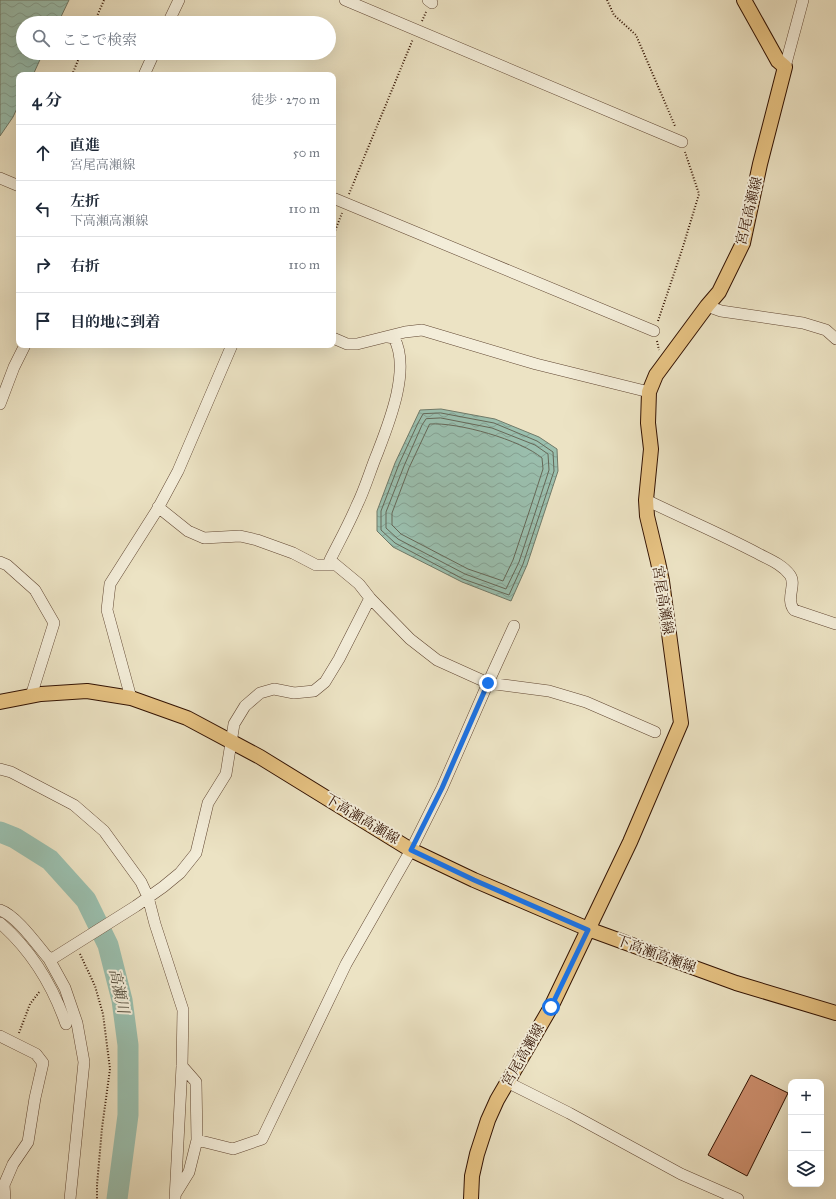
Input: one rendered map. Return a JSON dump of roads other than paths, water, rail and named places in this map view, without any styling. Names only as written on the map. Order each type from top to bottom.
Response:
[{"type":"main road","points":[[744,0],[778,61],[785,67]]},
{"type":"main road","name":"宮尾高瀬線","points":[[471,1199],[472,1176],[477,1154],[488,1120],[551,1007],[630,842],[681,723],[662,581],[646,516],[651,449],[648,422],[649,392],[656,375],[719,292],[743,244],[760,164],[785,67]]},
{"type":"main road","name":"下高瀬高瀬線","points":[[0,702],[31,696],[88,691],[131,698],[187,718],[260,757],[411,850],[474,880],[588,930],[736,983],[836,1013]]},
{"type":"street","points":[[171,16],[179,0]]},
{"type":"street","points":[[345,0],[682,142]]},
{"type":"street","points":[[785,67],[803,0]]},
{"type":"street","points":[[145,72],[151,60]]},
{"type":"street","points":[[0,178],[16,185]]},
{"type":"street","points":[[336,199],[654,331]]},
{"type":"street","points":[[707,306],[721,310],[803,323],[826,330],[836,339]]},
{"type":"street","points":[[336,339],[347,344],[357,344],[405,332],[422,330],[536,364],[649,392]]},
{"type":"street","points":[[388,337],[394,338],[398,346],[400,362],[397,394],[392,415],[358,504],[330,560],[359,584],[370,598],[410,639],[437,660],[488,683],[549,691],[586,702],[655,732]]},
{"type":"street","points":[[0,404],[14,367],[24,348]]},
{"type":"street","points":[[131,698],[107,610],[110,584],[158,507],[178,471],[231,348]]},
{"type":"street","points":[[646,500],[778,564],[790,575],[793,582],[790,598],[791,606],[794,610],[836,624]]},
{"type":"street","points":[[158,507],[188,531],[204,538],[240,536],[272,545],[316,565],[335,565]]},
{"type":"street","points":[[0,562],[7,565],[35,590],[54,623],[31,696]]},
{"type":"street","points":[[52,958],[136,906],[180,874],[196,853],[208,803],[226,774],[234,724],[245,706],[260,693],[274,689],[294,693],[314,691],[325,682],[339,659],[370,598]]},
{"type":"street","points":[[197,1140],[233,1149],[262,1140],[346,964],[411,850],[442,788],[514,626]]},
{"type":"street","points":[[0,769],[11,772],[48,790],[79,809],[104,831],[141,882],[148,897],[155,924],[183,1010],[182,1066],[175,1196]]},
{"type":"street","points":[[0,910],[7,912],[52,958],[77,1023],[84,1062],[70,1199]]},
{"type":"street","points":[[0,923],[33,958],[48,981],[66,1024]]},
{"type":"street","points":[[0,1036],[36,1054],[43,1063],[35,1098],[28,1142],[13,1164],[4,1185],[5,1199]]},
{"type":"street","points":[[175,1196],[189,1172],[197,1140],[196,1082],[182,1066]]},
{"type":"street","points":[[508,1082],[569,1113],[681,1174],[738,1199]]},
{"type":"water","points":[[0,0],[69,0],[61,16],[16,16],[16,60],[40,60],[34,72],[16,72],[16,110],[0,136]]},
{"type":"water","points":[[441,409],[495,419],[539,437],[557,449],[558,471],[527,565],[511,601],[462,582],[393,547],[377,531],[377,511],[395,463],[420,410]]},
{"type":"waterway","name":"高瀬川","points":[[0,832],[15,838],[50,860],[86,900],[108,945],[122,1000],[128,1045],[128,1115],[117,1199]]}]
